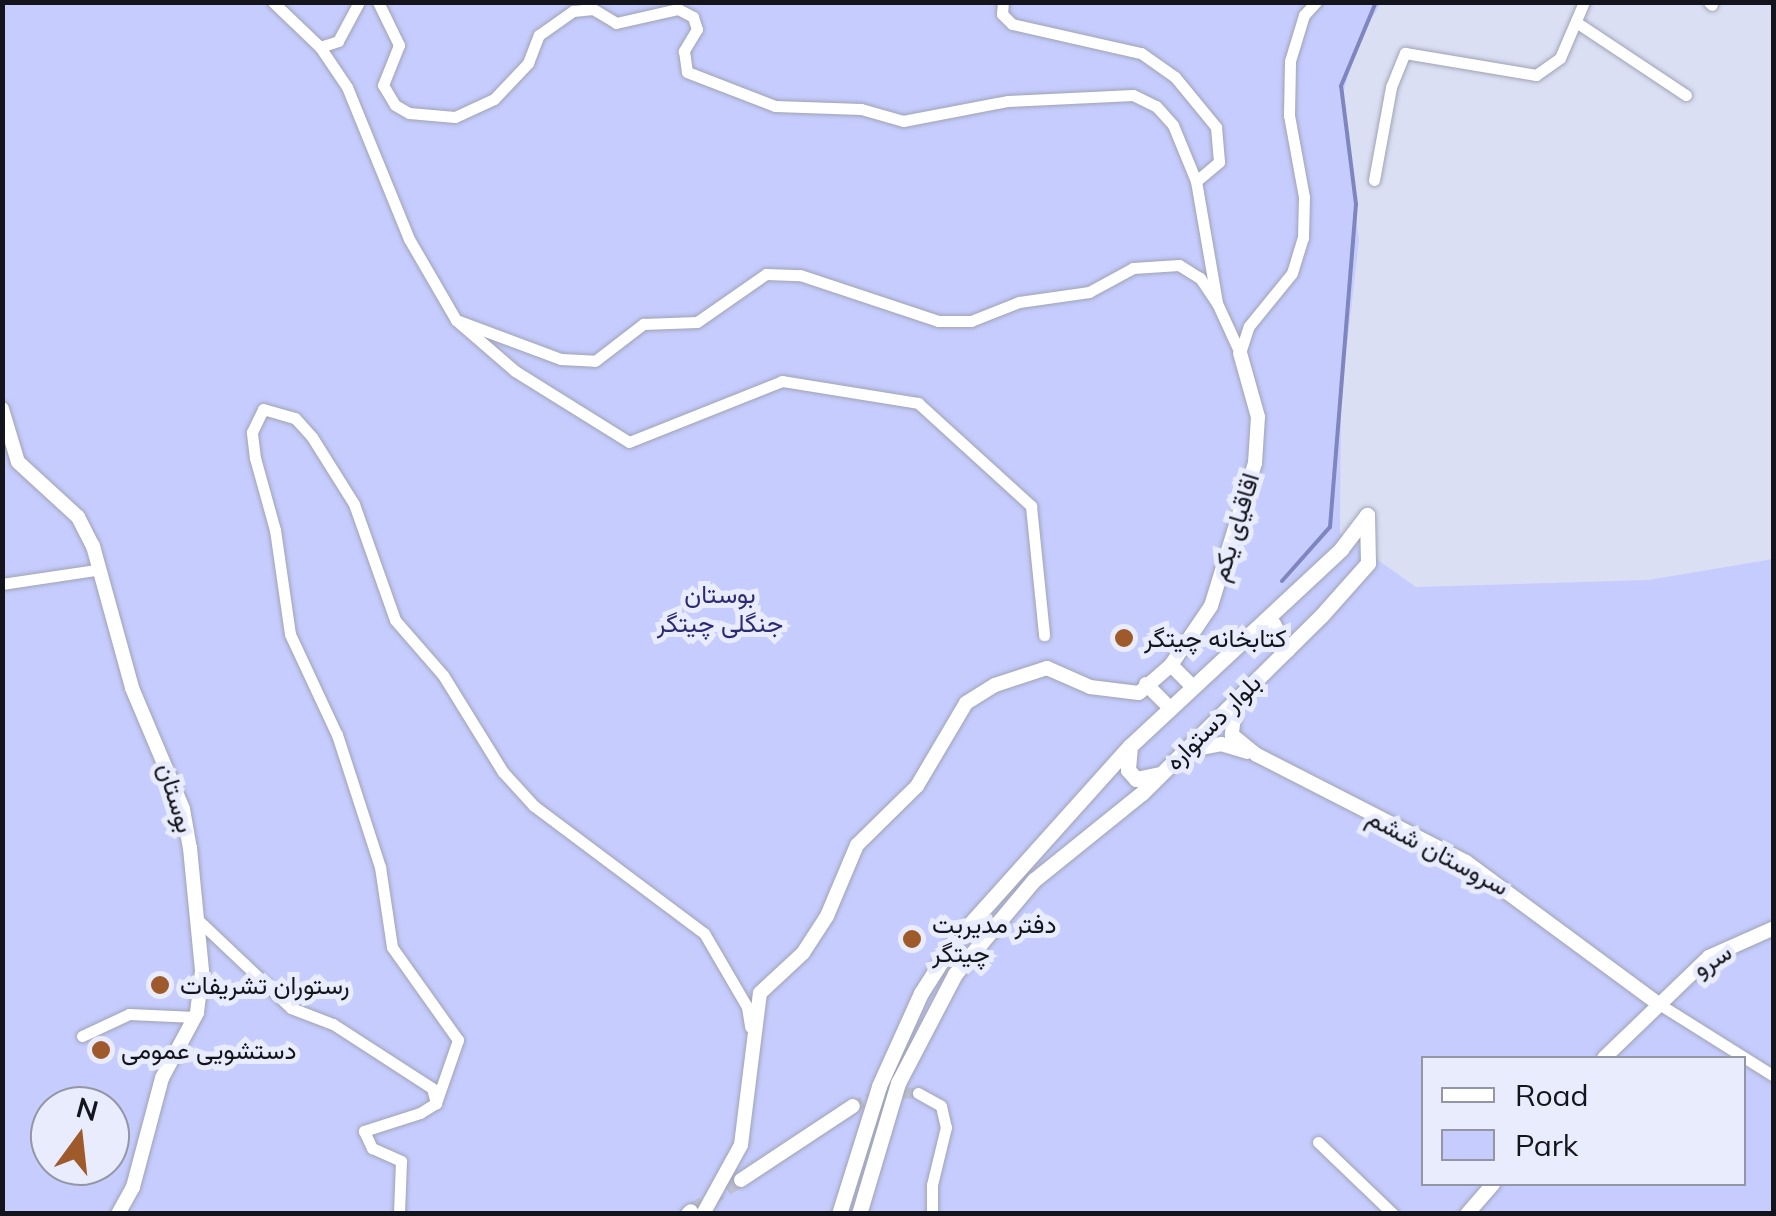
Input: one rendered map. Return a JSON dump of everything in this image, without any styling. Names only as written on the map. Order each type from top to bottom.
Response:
[{"type":"main road","name":"بلوار دستواره","points":[[839,1214],[878,1086],[921,993],[952,942],[1130,746],[1341,549],[1367,515],[1368,563],[1288,649],[1163,772],[1034,880],[955,974],[898,1083],[860,1214]]},
{"type":"main road","points":[[1252,630],[1272,624],[1288,649]]},
{"type":"main road","points":[[1130,746],[1128,770],[1136,779],[1163,772]]},
{"type":"street","points":[[272,2],[320,47],[347,87],[409,240],[456,320],[515,371],[629,442],[782,381],[918,403],[1031,506],[1044,636]]},
{"type":"street","points":[[320,47],[338,41],[359,2]]},
{"type":"street","points":[[378,2],[399,46],[384,85],[395,106],[409,113],[454,117],[494,99],[528,63],[539,35],[573,11],[593,9],[616,23],[662,8],[693,17],[698,29],[684,50],[688,72],[775,106],[861,109],[904,121],[1008,101],[1133,95],[1156,106],[1172,125],[1196,181],[1216,303]]},
{"type":"street","points":[[1002,2],[1002,14],[1012,24],[1118,44],[1176,77],[1216,127],[1222,146],[1219,162],[1196,181]]},
{"type":"street","points":[[1240,353],[1249,326],[1292,273],[1303,238],[1304,198],[1288,115],[1290,62],[1304,15],[1316,2]]},
{"type":"street","points":[[1374,180],[1391,87],[1405,53],[1536,75],[1560,58],[1584,2]]},
{"type":"street","points":[[1576,22],[1686,95]]},
{"type":"street","points":[[456,320],[579,362],[609,354],[643,324],[697,322],[766,274],[800,275],[938,321],[971,320],[1019,302],[1090,292],[1132,268],[1179,264],[1200,278],[1240,353]]},
{"type":"street","name":"اقاقیای یکم","points":[[1146,684],[1171,665],[1211,606],[1255,462],[1258,417],[1240,353]]},
{"type":"street","name":"بوستان","points":[[2,409],[18,462],[78,517],[132,688],[183,809],[202,970],[195,1017],[157,1091],[132,1187],[118,1214]]},
{"type":"street","points":[[399,1214],[401,1161],[372,1148],[364,1131],[436,1103],[458,1040],[392,946],[380,868],[337,736],[290,634],[275,530],[255,458],[252,432],[263,409],[294,418],[312,437],[354,504],[396,620],[444,676],[503,772],[534,806],[704,934],[747,1007],[756,1055],[741,1146],[694,1213]]},
{"type":"street","points":[[2,584],[96,570]]},
{"type":"street","points":[[1171,665],[1192,686]]},
{"type":"street","points":[[750,1027],[760,993],[802,952],[827,916],[857,845],[916,786],[966,704],[995,685],[1047,668],[1121,694],[1139,693],[1146,684],[1170,707]]},
{"type":"street","points":[[1237,698],[1232,735],[1257,755]]},
{"type":"street","name":"سروستان ششم","points":[[1179,754],[1202,744],[1257,755],[1466,862],[1656,1002]]},
{"type":"street","points":[[198,920],[291,1008],[333,1024],[432,1088],[436,1103]]},
{"type":"street","name":"سرو","points":[[1606,1056],[1656,1002],[1709,957],[1774,928]]},
{"type":"street","points":[[1656,1002],[1742,1056]]},
{"type":"street","points":[[82,1036],[129,1014],[195,1017]]},
{"type":"street","points":[[1746,1058],[1774,1076]]},
{"type":"street","points":[[918,1093],[941,1106],[946,1127],[932,1185],[932,1214]]},
{"type":"street","points":[[740,1180],[853,1106]]},
{"type":"street","points":[[1318,1142],[1393,1214]]},
{"type":"street","points":[[1468,1214],[1491,1186]]},
{"type":"green space","name":"بوستان جنگلی چیتگر","points":[[2,3],[1381,3],[1359,39],[1341,100],[1359,240],[1341,398],[1340,533],[1416,587],[1648,580],[1773,559],[1773,1213],[3,1213]]},
{"type":"waterway","points":[[1282,581],[1330,527],[1356,204],[1341,86],[1376,2]]},
{"type":"tunnel","points":[[853,1106],[886,1091],[918,1093]]},
{"type":"tunnel","points":[[691,1211],[741,1180]]},
{"type":"place","name":"کتابخانه چیتگر","points":[[1124,638]]},
{"type":"place","name":"دفتر مدیریت چیتگر","points":[[912,939]]},
{"type":"place","name":"رستوران تشریفات","points":[[160,985]]},
{"type":"place","name":"دستشویی عمومی","points":[[101,1050]]}]
